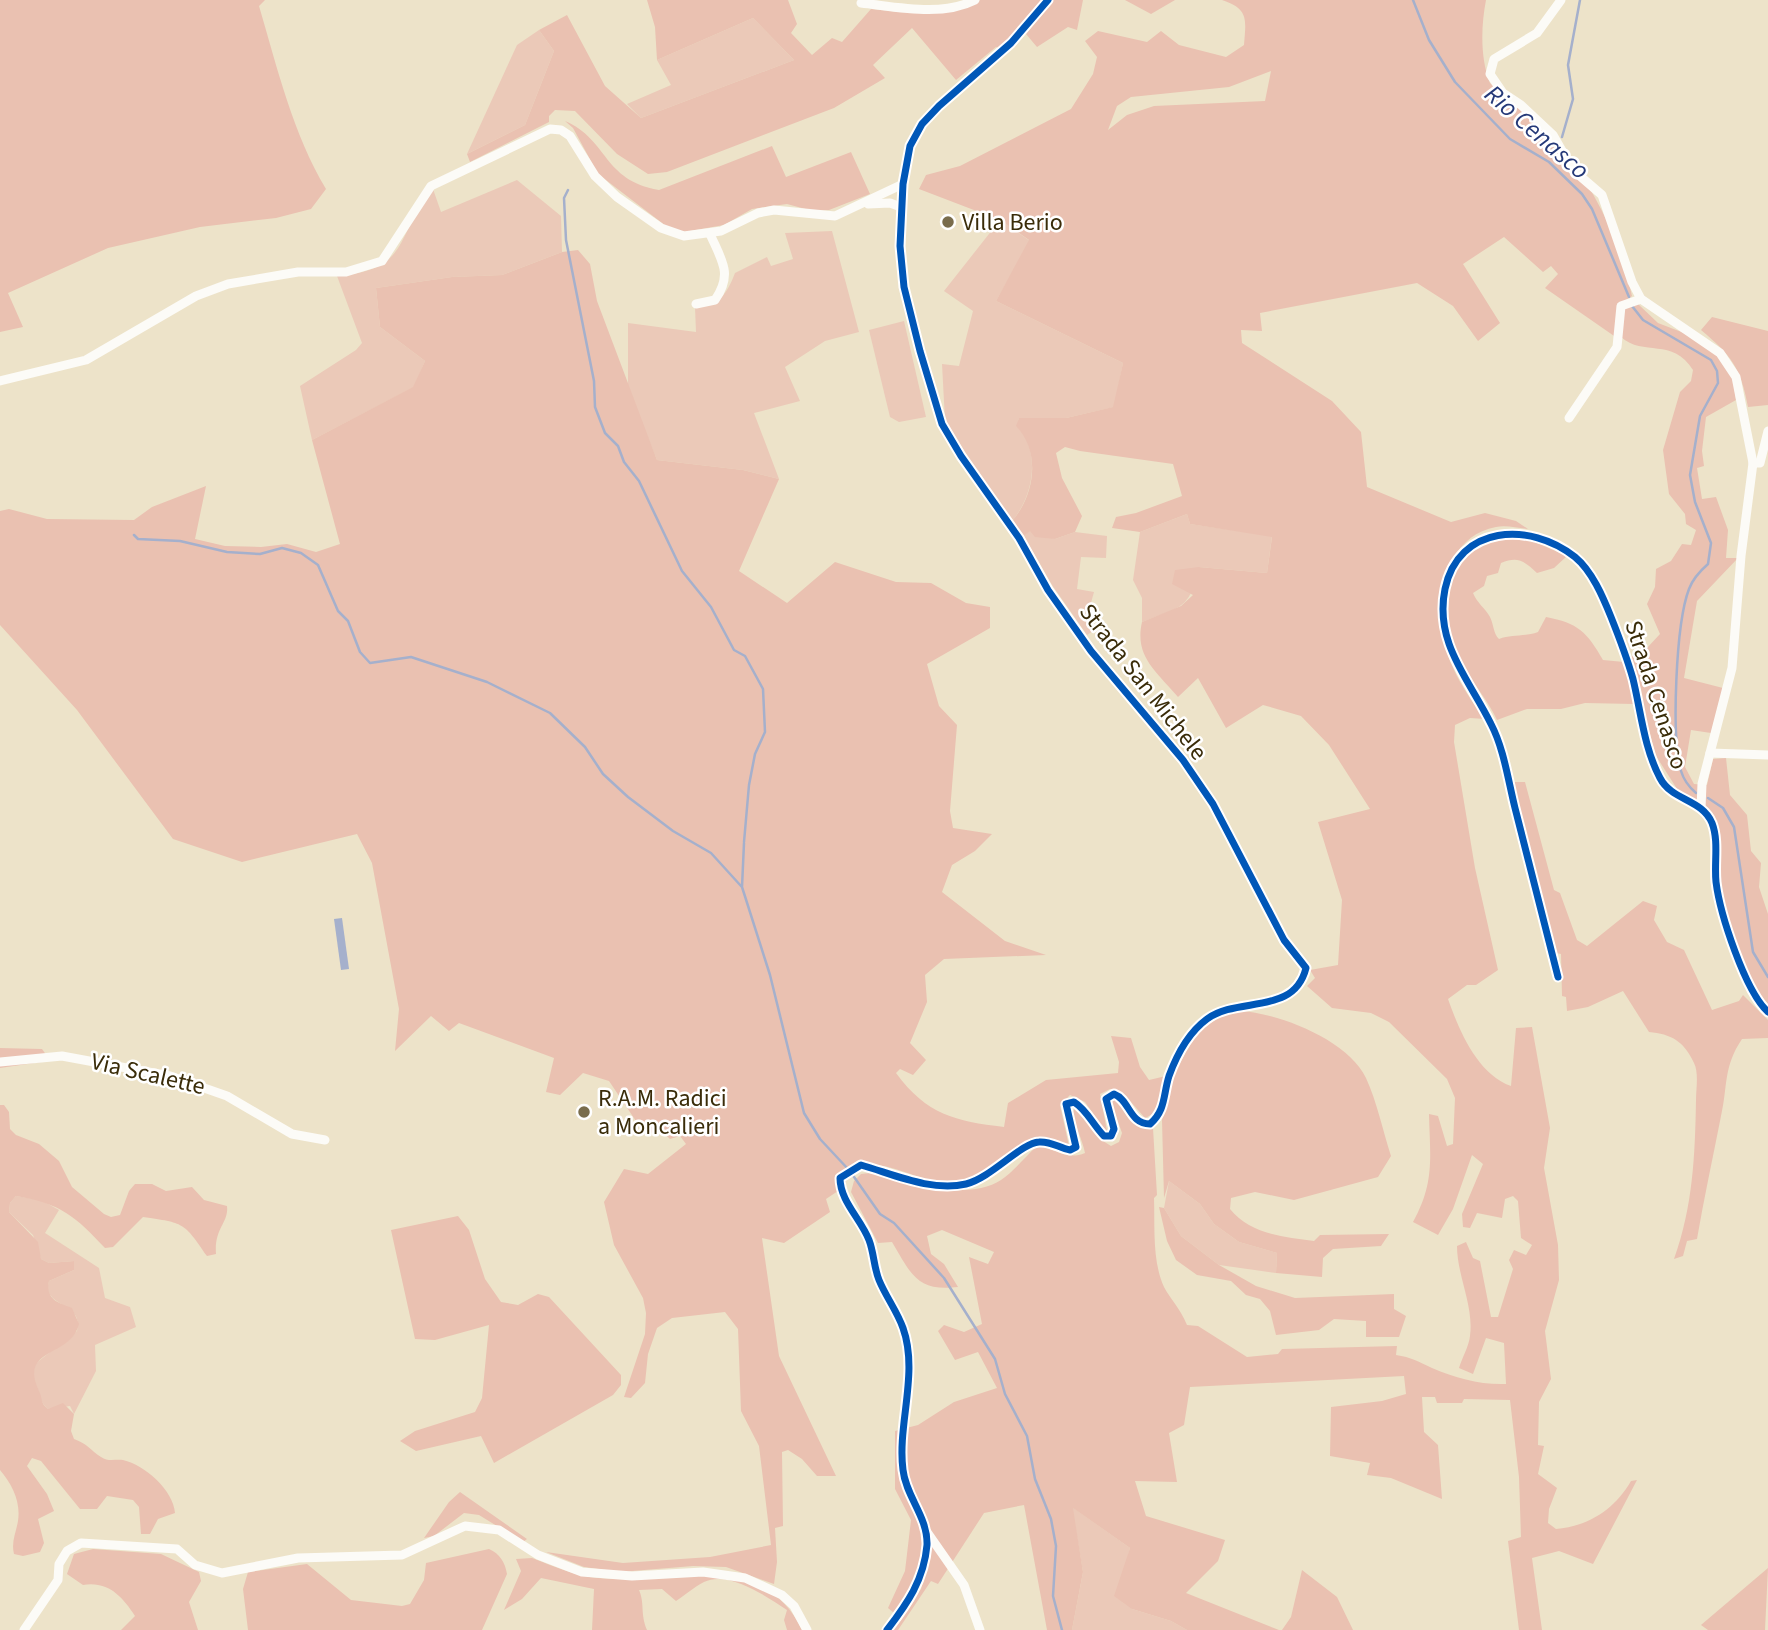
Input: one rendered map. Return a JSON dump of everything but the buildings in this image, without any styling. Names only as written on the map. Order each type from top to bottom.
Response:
[{"type":"street","points":[[861,3],[956,8],[975,0]]},
{"type":"street","points":[[856,206],[890,203],[901,207],[910,146],[922,124],[1012,43],[1048,0]]},
{"type":"street","name":"Strada Cenasco","points":[[1558,977],[1496,734],[1454,662],[1446,638],[1443,615],[1445,587],[1458,559],[1472,544],[1496,533],[1522,534],[1547,541],[1576,558],[1595,583],[1619,638],[1632,675],[1654,767],[1662,783],[1677,797],[1701,808],[1702,784],[1732,668],[1741,556],[1756,463],[1736,377],[1728,363],[1720,354],[1642,299],[1632,282],[1602,195],[1573,170],[1553,135],[1521,105],[1503,93],[1490,74],[1494,59],[1537,33],[1561,0]]},
{"type":"street","points":[[0,382],[86,360],[196,296],[219,287],[267,276],[346,272],[382,261],[431,186],[550,129],[561,130],[570,136],[595,176],[646,219],[672,233],[710,234],[774,210],[790,210],[824,217],[856,206],[903,184]]},
{"type":"street","name":"Strada San Michele","points":[[901,207],[904,287],[942,424],[1019,538],[1048,590],[1091,651],[1175,751],[1213,804],[1284,940],[1306,968],[1293,991],[1283,997],[1271,1003],[1220,1011],[1193,1030],[1169,1077],[1163,1110],[1150,1124],[1135,1118],[1121,1097],[1114,1094],[1106,1099],[1114,1129],[1111,1136],[1104,1136],[1097,1129],[1084,1108],[1074,1102],[1066,1104],[1076,1147],[1070,1150],[1052,1143],[1037,1142],[994,1171],[966,1184],[923,1182],[857,1166],[840,1178],[844,1195],[868,1237],[877,1262],[878,1278],[906,1337],[907,1404],[903,1472],[926,1531]]},
{"type":"street","points":[[696,304],[715,300],[725,285],[725,268],[710,234]]},
{"type":"street","points":[[1569,418],[1617,347],[1621,306],[1642,299]]},
{"type":"street","points":[[1756,463],[1768,431]]},
{"type":"street","points":[[1710,753],[1768,755]]},
{"type":"street","points":[[1701,808],[1712,821],[1715,835],[1719,898],[1747,983],[1768,1012]]},
{"type":"street","name":"Via Scalette","points":[[0,1062],[71,1057],[137,1072],[170,1076],[227,1096],[292,1134],[325,1140]]},
{"type":"street","points":[[24,1630],[58,1580],[59,1564],[67,1551],[81,1543],[177,1549],[195,1565],[222,1573],[298,1558],[402,1555],[465,1526],[499,1530],[538,1555],[582,1572],[632,1576],[703,1572],[745,1578],[782,1595],[794,1606],[807,1630]]},
{"type":"street","points":[[887,1630],[916,1589],[925,1554],[926,1531]]},
{"type":"street","points":[[926,1531],[964,1585],[980,1630]]},
{"type":"shaded area","points":[[0,0],[265,0],[259,6],[287,100],[304,146],[326,189],[311,209],[276,218],[200,227],[108,248],[8,293],[23,327],[0,332]]},
{"type":"shaded area","points":[[647,0],[788,0],[797,24],[791,33],[812,55],[832,38],[842,42],[871,9],[900,12],[956,11],[980,0],[1045,0],[1001,49],[996,47],[956,80],[912,28],[873,65],[885,78],[834,108],[667,172],[648,174],[617,154],[575,111],[555,110],[549,116],[549,122],[470,162],[467,154],[525,125],[554,51],[539,30],[567,15],[605,86],[641,118],[794,60],[753,18],[657,60],[655,27]]},
{"type":"shaded area","points":[[1053,0],[1083,0],[1077,30],[1068,27],[1037,47],[1026,34]]},
{"type":"shaded area","points":[[1125,0],[1175,0],[1151,14]]},
{"type":"shaded area","points":[[1222,0],[1486,0],[1482,42],[1490,83],[1554,140],[1581,175],[1603,213],[1627,274],[1632,296],[1619,305],[1617,338],[1545,288],[1558,274],[1551,266],[1543,272],[1504,237],[1463,264],[1500,323],[1478,341],[1453,306],[1417,283],[1260,313],[1262,331],[1241,330],[1242,343],[1332,401],[1361,432],[1367,487],[1451,522],[1485,513],[1516,521],[1528,529],[1500,526],[1479,533],[1466,542],[1455,555],[1443,587],[1441,621],[1449,659],[1459,680],[1485,719],[1470,718],[1455,725],[1454,742],[1475,868],[1498,970],[1476,985],[1467,985],[1448,999],[1471,1050],[1488,1072],[1511,1086],[1516,1028],[1532,1027],[1550,1128],[1544,1168],[1558,1245],[1559,1280],[1545,1331],[1551,1379],[1539,1402],[1538,1445],[1544,1446],[1538,1474],[1557,1488],[1549,1509],[1548,1523],[1556,1529],[1590,1520],[1609,1508],[1631,1481],[1637,1480],[1593,1564],[1559,1551],[1532,1558],[1542,1630],[1519,1630],[1508,1541],[1521,1537],[1519,1477],[1510,1400],[1464,1399],[1462,1403],[1437,1403],[1435,1397],[1422,1397],[1424,1432],[1438,1445],[1442,1499],[1391,1478],[1367,1475],[1370,1463],[1330,1456],[1331,1407],[1382,1401],[1406,1394],[1404,1376],[1190,1387],[1184,1425],[1169,1433],[1177,1482],[1135,1481],[1146,1516],[1225,1540],[1218,1561],[1186,1593],[1279,1630],[1187,1630],[1171,1621],[1132,1609],[1114,1596],[1130,1548],[1073,1508],[1083,1572],[1072,1630],[1047,1630],[1024,1505],[984,1513],[938,1584],[931,1581],[898,1630],[892,1630],[921,1589],[924,1579],[914,1575],[912,1587],[894,1613],[888,1608],[905,1571],[911,1520],[895,1489],[895,1431],[918,1425],[954,1402],[997,1388],[978,1352],[955,1360],[938,1331],[944,1325],[964,1332],[982,1324],[969,1257],[988,1264],[994,1252],[942,1230],[927,1236],[931,1254],[944,1264],[958,1287],[933,1287],[924,1283],[910,1272],[892,1242],[878,1243],[851,1192],[854,1181],[861,1174],[877,1174],[926,1188],[967,1190],[991,1185],[1006,1176],[1037,1146],[1072,1156],[1085,1153],[1074,1117],[1075,1108],[1103,1141],[1111,1146],[1119,1142],[1122,1133],[1111,1102],[1115,1099],[1135,1122],[1153,1128],[1157,1195],[1154,1198],[1156,1255],[1164,1287],[1187,1325],[1198,1326],[1247,1357],[1278,1354],[1282,1349],[1397,1346],[1396,1355],[1411,1358],[1450,1375],[1477,1382],[1506,1384],[1504,1343],[1486,1338],[1473,1374],[1459,1368],[1469,1340],[1471,1324],[1457,1246],[1466,1242],[1473,1258],[1480,1261],[1491,1317],[1498,1317],[1513,1269],[1509,1260],[1514,1250],[1526,1255],[1532,1245],[1521,1238],[1518,1201],[1513,1196],[1505,1199],[1502,1218],[1477,1213],[1470,1228],[1463,1227],[1462,1214],[1483,1164],[1472,1155],[1453,1209],[1438,1235],[1413,1222],[1425,1194],[1430,1170],[1429,1114],[1438,1116],[1447,1146],[1453,1144],[1455,1098],[1447,1079],[1389,1022],[1371,1013],[1332,1008],[1307,986],[1315,978],[1310,970],[1338,965],[1342,900],[1318,822],[1370,809],[1329,745],[1301,716],[1263,705],[1226,728],[1198,678],[1178,697],[1155,672],[1141,645],[1142,622],[1181,606],[1193,595],[1172,584],[1175,570],[1199,567],[1267,573],[1272,537],[1190,524],[1187,514],[1140,532],[1112,528],[1116,517],[1136,513],[1182,496],[1173,464],[1065,447],[1056,453],[1062,478],[1082,516],[1075,532],[1055,539],[1035,537],[1030,531],[1024,536],[1012,521],[1026,499],[1032,474],[1029,448],[1016,426],[1019,418],[1066,418],[1113,407],[1123,363],[996,301],[1029,240],[1000,220],[919,189],[926,175],[960,166],[1071,109],[1093,74],[1097,57],[1085,41],[1098,31],[1147,42],[1161,31],[1179,45],[1226,57],[1244,45],[1244,16],[1231,3]],"holes":[[[1271,71],[1265,101],[1154,106],[1127,115],[1108,130],[1117,106],[1131,97],[1229,87]]]},
{"type":"shaded area","points":[[753,18],[794,60],[641,118],[627,104],[671,85],[657,60]]},
{"type":"shaded area","points":[[539,30],[554,51],[525,125],[467,154],[517,45]]},
{"type":"shaded area","points":[[565,121],[590,138],[626,178],[659,190],[772,146],[786,177],[851,152],[870,194],[829,210],[813,211],[787,204],[752,209],[724,225],[684,232],[666,226],[598,174],[573,128]]},
{"type":"shaded area","points":[[517,180],[561,216],[562,252],[502,275],[452,277],[376,288],[380,327],[425,361],[414,387],[312,440],[300,386],[356,350],[362,343],[337,276],[361,272],[390,258],[433,189],[441,212]]},
{"type":"shaded area","points":[[1000,220],[1030,241],[996,301],[1123,363],[1114,407],[1066,418],[1019,418],[1017,426],[1025,436],[1029,448],[1032,474],[1020,511],[1012,521],[984,483],[945,420],[942,364],[959,366],[973,311],[944,291]]},
{"type":"shaded area","points":[[832,231],[859,332],[825,341],[785,367],[800,401],[754,413],[779,479],[743,470],[657,460],[628,388],[628,323],[696,332],[695,307],[721,298],[735,273],[767,257],[771,266],[793,259],[785,233]]},
{"type":"shaded area","points":[[578,250],[590,264],[597,301],[657,460],[743,470],[779,479],[739,571],[787,603],[835,562],[896,582],[931,583],[966,603],[990,607],[990,628],[927,664],[939,706],[957,725],[950,811],[953,828],[992,834],[975,851],[952,865],[942,892],[1005,941],[1046,955],[944,959],[925,975],[927,1002],[910,1043],[926,1060],[913,1075],[900,1069],[896,1073],[919,1098],[943,1114],[1004,1127],[1008,1103],[1046,1080],[1118,1073],[1119,1062],[1111,1036],[1131,1038],[1140,1067],[1149,1080],[1166,1076],[1158,1106],[1145,1118],[1123,1093],[1110,1089],[1100,1094],[1105,1131],[1085,1102],[1070,1095],[1060,1105],[1069,1146],[1036,1137],[975,1176],[951,1182],[931,1180],[871,1165],[847,1176],[844,1192],[838,1191],[826,1199],[830,1212],[784,1243],[762,1238],[779,1356],[836,1476],[817,1476],[802,1459],[788,1450],[782,1452],[783,1526],[775,1528],[777,1562],[774,1584],[726,1567],[693,1566],[620,1572],[584,1567],[546,1552],[623,1563],[710,1557],[771,1545],[759,1446],[741,1411],[738,1329],[725,1312],[672,1318],[657,1328],[648,1354],[645,1383],[631,1398],[624,1397],[645,1334],[646,1313],[643,1298],[614,1245],[604,1202],[624,1169],[648,1174],[686,1144],[680,1136],[670,1139],[663,1132],[644,1133],[609,1081],[583,1073],[560,1095],[546,1092],[554,1058],[459,1023],[449,1031],[431,1016],[395,1051],[399,1009],[372,863],[357,834],[242,862],[173,839],[77,710],[0,625],[0,511],[9,509],[47,519],[134,520],[152,507],[206,486],[195,539],[225,546],[261,547],[287,544],[316,552],[340,544],[312,440],[413,387],[425,361],[380,327],[376,288],[452,277],[502,275],[562,252]]},
{"type":"shaded area","points":[[1638,304],[1658,323],[1684,333],[1717,354],[1733,379],[1736,400],[1706,417],[1702,451],[1704,466],[1697,468],[1702,499],[1716,497],[1728,530],[1726,558],[1738,558],[1697,601],[1684,678],[1723,688],[1711,733],[1691,730],[1685,767],[1694,784],[1707,785],[1713,759],[1726,758],[1730,795],[1747,815],[1751,851],[1761,863],[1759,887],[1768,914],[1768,1007],[1750,983],[1721,898],[1716,822],[1679,792],[1656,756],[1629,658],[1647,648],[1660,634],[1647,604],[1655,587],[1656,569],[1671,561],[1682,544],[1691,545],[1696,530],[1686,524],[1685,514],[1669,494],[1663,450],[1680,392],[1691,381],[1693,370],[1676,354],[1639,346],[1621,337],[1623,308]]},
{"type":"shaded area","points":[[1712,317],[1768,331],[1768,405],[1748,407],[1742,382],[1733,363],[1701,330]]},
{"type":"shaded area","points":[[904,321],[926,417],[899,422],[890,417],[869,330]]},
{"type":"shaded area","points":[[1187,514],[1190,524],[1272,536],[1267,573],[1199,567],[1192,592],[1181,605],[1142,622],[1142,598],[1133,580],[1140,532]]},
{"type":"shaded area","points":[[1030,530],[1055,539],[1075,532],[1107,536],[1106,558],[1081,557],[1077,589],[1094,592],[1087,617],[1093,631],[1087,635],[1052,585],[1024,536]]},
{"type":"shaded area","points":[[1503,537],[1528,539],[1567,556],[1554,568],[1537,573],[1520,561],[1507,561],[1501,563],[1498,573],[1487,576],[1484,586],[1473,593],[1490,617],[1497,637],[1499,639],[1538,632],[1546,617],[1566,622],[1580,630],[1592,642],[1603,660],[1624,662],[1634,704],[1585,703],[1561,709],[1527,709],[1497,720],[1465,669],[1452,641],[1448,626],[1447,594],[1458,565],[1468,552]]},
{"type":"shaded area","points":[[1512,782],[1525,782],[1554,890],[1560,893],[1577,940],[1587,946],[1643,901],[1657,906],[1654,920],[1667,942],[1684,950],[1712,1010],[1739,1001],[1743,995],[1768,1020],[1768,1038],[1742,1039],[1732,1059],[1697,1239],[1687,1241],[1683,1256],[1674,1259],[1692,1180],[1696,1067],[1686,1049],[1676,1040],[1649,1032],[1623,991],[1588,1007],[1567,1011],[1566,997],[1562,996],[1561,954],[1556,953]]},
{"type":"shaded area","points":[[1240,1011],[1292,1023],[1329,1041],[1357,1064],[1366,1078],[1377,1107],[1391,1156],[1378,1177],[1294,1200],[1255,1192],[1231,1198],[1230,1209],[1238,1217],[1257,1229],[1279,1236],[1314,1241],[1320,1235],[1389,1234],[1381,1246],[1333,1249],[1323,1258],[1322,1277],[1276,1273],[1277,1253],[1239,1242],[1214,1224],[1200,1204],[1169,1181],[1164,1198],[1162,1120],[1172,1079],[1195,1034],[1221,1016]]},
{"type":"shaded area","points":[[0,1048],[42,1049],[47,1056],[41,1062],[0,1068]]},
{"type":"shaded area","points":[[0,1105],[4,1105],[9,1112],[10,1129],[16,1135],[39,1144],[59,1161],[72,1187],[104,1214],[111,1217],[120,1215],[129,1191],[135,1184],[152,1184],[166,1191],[192,1187],[204,1200],[227,1206],[226,1217],[217,1238],[216,1254],[207,1256],[193,1236],[175,1223],[143,1217],[113,1247],[105,1248],[76,1220],[56,1207],[16,1196],[10,1203],[9,1212],[38,1242],[41,1259],[49,1263],[74,1261],[74,1270],[49,1281],[51,1296],[72,1308],[79,1324],[66,1343],[40,1359],[35,1367],[34,1377],[43,1403],[48,1409],[63,1403],[74,1414],[71,1431],[74,1439],[104,1459],[123,1460],[140,1467],[163,1487],[175,1513],[158,1519],[150,1534],[141,1534],[139,1507],[133,1500],[107,1496],[97,1509],[80,1509],[41,1461],[32,1458],[27,1466],[47,1494],[54,1511],[38,1519],[44,1543],[40,1552],[23,1556],[14,1554],[13,1541],[18,1521],[17,1500],[0,1470]]},
{"type":"shaded area","points":[[1169,1181],[1200,1204],[1214,1224],[1239,1242],[1277,1253],[1276,1273],[1219,1265],[1181,1236],[1164,1208]]},
{"type":"shaded area","points":[[16,1196],[41,1200],[59,1210],[45,1233],[99,1268],[105,1298],[130,1307],[136,1327],[95,1345],[96,1371],[74,1414],[70,1406],[48,1409],[45,1406],[35,1382],[34,1369],[35,1364],[77,1331],[76,1316],[56,1301],[47,1290],[49,1281],[74,1270],[74,1261],[49,1263],[41,1259],[33,1235],[9,1212],[10,1203]]},
{"type":"shaded area","points":[[1159,1207],[1164,1208],[1181,1236],[1219,1265],[1256,1286],[1295,1298],[1394,1294],[1394,1309],[1406,1316],[1399,1337],[1366,1337],[1366,1321],[1334,1319],[1319,1330],[1276,1335],[1270,1311],[1260,1299],[1246,1295],[1231,1281],[1197,1275],[1176,1260],[1167,1241]]},
{"type":"shaded area","points":[[458,1216],[469,1230],[485,1279],[501,1302],[518,1305],[538,1294],[549,1297],[621,1375],[621,1385],[613,1395],[494,1463],[481,1436],[416,1451],[400,1441],[415,1431],[475,1412],[482,1398],[489,1325],[435,1340],[415,1339],[391,1230]]},
{"type":"shaded area","points":[[460,1492],[527,1539],[523,1542],[479,1515],[464,1513],[434,1536],[424,1538],[449,1502]]},
{"type":"shaded area","points":[[1072,1507],[1130,1548],[1123,1575],[1132,1609],[1171,1621],[1187,1630],[1072,1630],[1083,1572]]},
{"type":"shaded area","points":[[93,1549],[161,1554],[199,1572],[201,1581],[189,1602],[198,1630],[121,1630],[135,1616],[125,1602],[107,1588],[92,1584],[83,1585],[67,1574],[74,1554]]},
{"type":"shaded area","points":[[489,1549],[501,1559],[507,1574],[482,1630],[248,1630],[243,1589],[248,1572],[307,1564],[351,1600],[402,1606],[410,1604],[424,1580],[426,1563]]},
{"type":"shaded area","points":[[532,1558],[573,1573],[598,1578],[712,1576],[739,1580],[764,1589],[785,1605],[802,1630],[787,1630],[784,1620],[787,1610],[759,1592],[725,1579],[704,1582],[676,1601],[662,1589],[639,1590],[647,1630],[592,1630],[594,1589],[541,1578],[522,1599],[504,1610],[521,1571],[516,1559]]},
{"type":"shaded area","points":[[1768,1568],[1765,1630],[1708,1630],[1701,1625]]},
{"type":"shaded area","points":[[1302,1570],[1337,1597],[1353,1630],[1282,1630],[1291,1617]]},
{"type":"water","points":[[342,918],[349,969],[341,970],[334,919]]},
{"type":"waterway","name":"Rio Cenasco","points":[[1413,0],[1429,40],[1455,82],[1510,139],[1549,162],[1582,194],[1592,209],[1629,297]]},
{"type":"waterway","points":[[1562,137],[1573,99],[1568,65],[1580,0]]},
{"type":"waterway","points":[[568,190],[564,198],[566,240],[594,381],[595,407],[605,433],[618,446],[624,462],[639,481],[682,571],[711,607],[734,650],[745,656],[763,689],[765,732],[755,754],[749,785],[744,842]]},
{"type":"waterway","name":"Rio Cenasco","points":[[1632,306],[1643,320],[1711,360],[1717,371],[1718,383],[1700,416],[1690,475],[1695,502],[1711,543],[1708,564],[1689,589],[1681,627],[1676,680],[1678,755],[1684,778],[1696,793]]},
{"type":"waterway","points":[[134,535],[138,539],[180,541],[227,552],[260,554],[282,548],[301,553],[318,565],[338,611],[348,621],[360,652],[370,663],[411,657],[487,682],[550,713],[585,747],[603,774],[628,797],[673,831],[711,853],[741,886]]},
{"type":"waterway","name":"Rio Cenasco","points":[[1708,798],[1723,808],[1734,827],[1753,952],[1768,977]]},
{"type":"waterway","points":[[744,843],[742,887],[770,975],[804,1113],[820,1139],[848,1169]]},
{"type":"waterway","points":[[852,1174],[880,1214],[894,1223],[944,1278],[995,1359],[1005,1394],[1027,1436],[1035,1479],[1051,1519],[1056,1546],[1053,1596],[1062,1630]]},
{"type":"cycle path","points":[[887,1630],[908,1601],[918,1580],[927,1545],[924,1525],[908,1489],[903,1470],[909,1363],[901,1322],[879,1280],[869,1240],[843,1194],[840,1178],[861,1165],[939,1186],[976,1181],[1032,1144],[1047,1143],[1070,1150],[1076,1147],[1066,1104],[1074,1102],[1083,1109],[1104,1136],[1111,1136],[1114,1129],[1106,1099],[1114,1094],[1138,1120],[1150,1124],[1159,1113],[1169,1076],[1180,1052],[1200,1025],[1220,1012],[1264,1003],[1290,993],[1300,983],[1306,968],[1284,940],[1213,804],[1183,760],[1091,651],[1048,590],[1019,538],[961,456],[942,424],[920,351],[904,287],[900,246],[903,184],[910,146],[922,124],[939,106],[1011,43],[1048,0]]},
{"type":"cycle path","points":[[1558,977],[1499,744],[1456,660],[1444,627],[1445,589],[1452,568],[1464,552],[1480,541],[1498,535],[1518,534],[1557,545],[1587,569],[1611,617],[1628,663],[1647,742],[1660,778],[1665,786],[1701,809],[1712,823],[1716,845],[1716,882],[1728,932],[1742,970],[1759,1002],[1768,1012]]},
{"type":"place","name":"Villa Berio","points":[[948,222]]},
{"type":"place","name":"R.A.M. Radici a Moncalieri","points":[[584,1112]]}]
